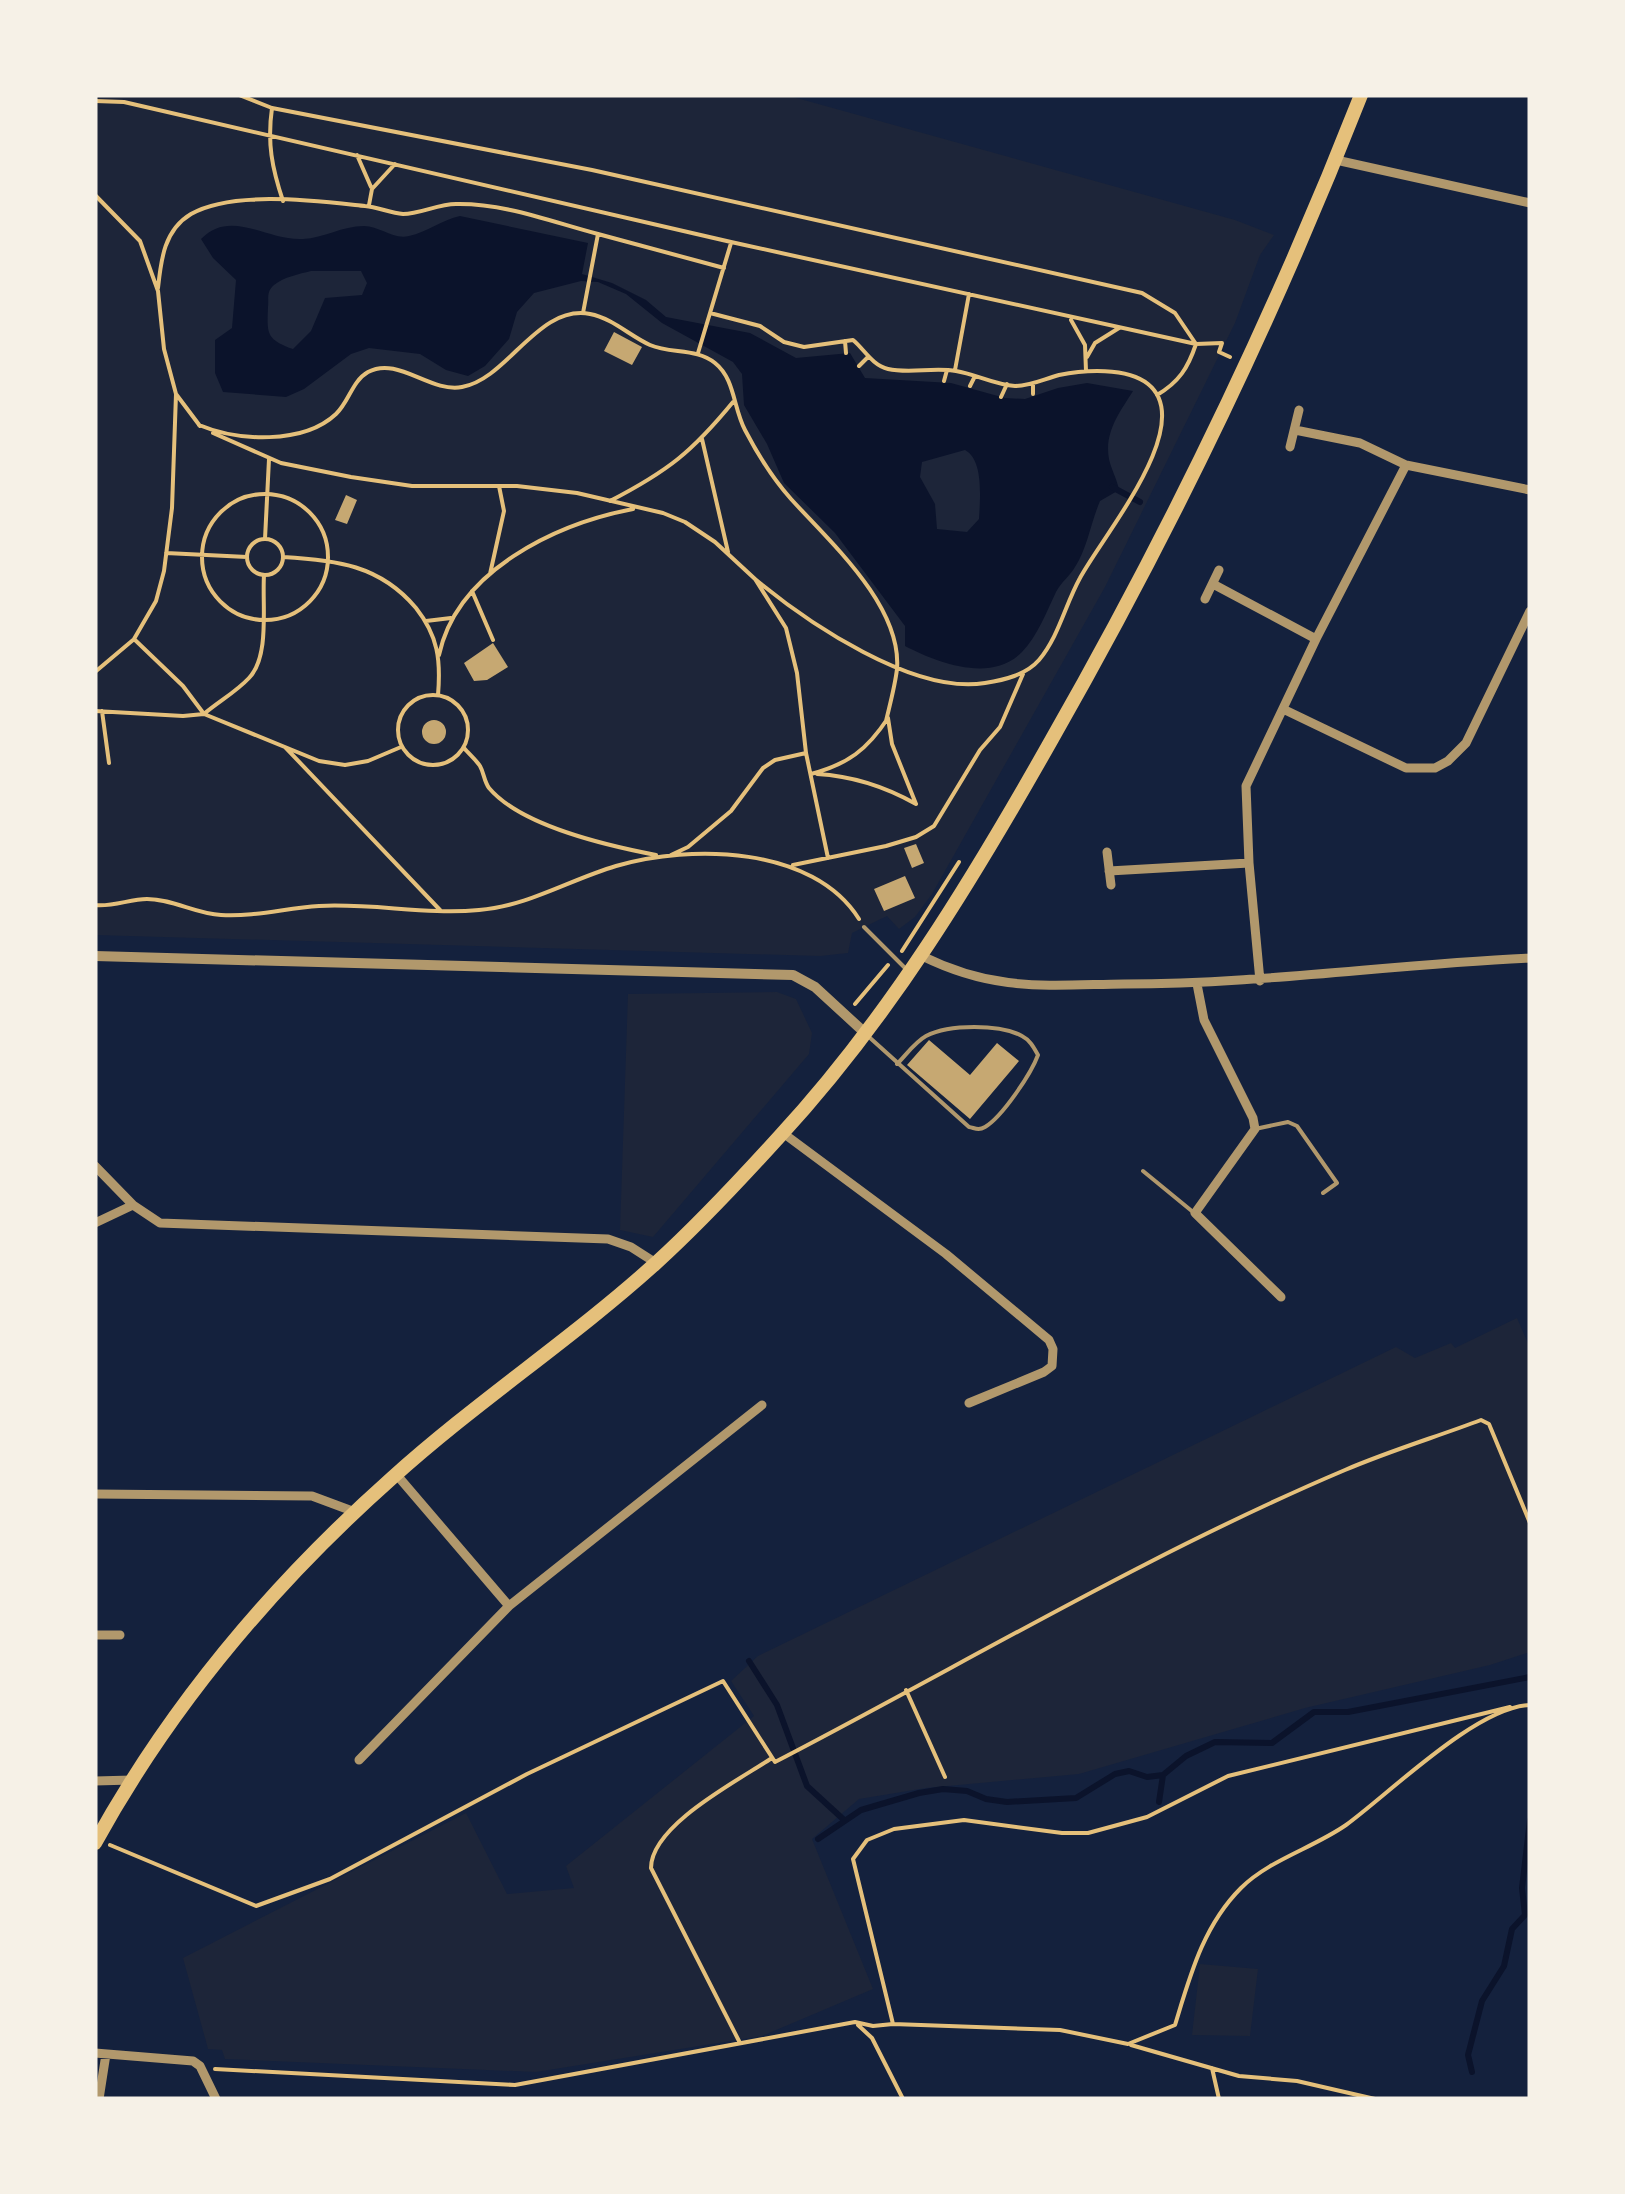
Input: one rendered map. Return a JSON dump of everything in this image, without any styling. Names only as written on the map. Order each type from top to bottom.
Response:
[{"type":"main road","points":[[96,1841],[174,1717],[266,1602],[396,1474],[656,1263],[784,1133],[922,956],[988,851],[1114,630],[1246,364],[1361,95]]},
{"type":"street","points":[[1336,160],[1530,204]]},
{"type":"street","points":[[1290,447],[1300,410]]},
{"type":"street","points":[[1295,430],[1360,443],[1406,465],[1530,490]]},
{"type":"street","points":[[1260,981],[1246,786],[1406,465]]},
{"type":"street","points":[[1205,600],[1219,570]]},
{"type":"street","points":[[1213,584],[1316,639]]},
{"type":"street","points":[[1283,710],[1406,768],[1435,768],[1466,743],[1530,610]]},
{"type":"street","points":[[1107,852],[1111,885]]},
{"type":"street","points":[[1109,870],[1249,863]]},
{"type":"street","points":[[95,956],[793,975],[816,987],[864,1032]]},
{"type":"street","points":[[922,956],[976,979],[1014,985],[1260,981],[1530,958]]},
{"type":"street","points":[[1197,984],[1204,1020],[1255,1129],[1196,1213],[1281,1296]]},
{"type":"street","points":[[784,1133],[946,1254],[1049,1340],[1052,1366],[969,1403]]},
{"type":"street","points":[[95,1166],[133,1205],[160,1223],[608,1239],[631,1246],[656,1263]]},
{"type":"street","points":[[95,1224],[133,1205]]},
{"type":"street","points":[[359,1760],[509,1606],[762,1405]]},
{"type":"street","points":[[396,1474],[509,1606]]},
{"type":"street","points":[[95,1494],[312,1496],[354,1512]]},
{"type":"street","points":[[95,1635],[120,1635]]},
{"type":"street","points":[[95,1781],[132,1780]]},
{"type":"street","points":[[98,2099],[100,2053],[193,2061],[200,2066],[216,2099]]},
{"type":"lane","points":[[864,927],[910,972]]},
{"type":"lane","points":[[864,1032],[897,1064],[969,1127],[976,1129],[985,1127],[1023,1085],[1038,1055],[1022,1036],[999,1030],[938,1030],[920,1040],[897,1064]]},
{"type":"lane","points":[[1255,1129],[1288,1122],[1297,1126],[1337,1183],[1323,1193]]},
{"type":"lane","points":[[1143,1171],[1186,1209],[1196,1213]]},
{"type":"path","points":[[239,95],[272,108],[592,170],[1142,293],[1175,313],[1196,344]]},
{"type":"path","points":[[95,102],[124,102],[1070,318],[1196,344],[1222,342],[1219,352],[1231,357]]},
{"type":"path","points":[[272,108],[270,162],[284,201]]},
{"type":"path","points":[[357,155],[372,189]]},
{"type":"path","points":[[369,206],[372,189],[395,164]]},
{"type":"path","points":[[95,195],[140,241],[158,291]]},
{"type":"path","points":[[95,672],[134,639],[156,601],[166,553],[172,508],[176,394],[164,349],[158,291],[162,253],[174,229],[187,216],[211,204],[284,201],[369,206],[403,214],[454,204],[509,210],[724,268]]},
{"type":"path","points":[[583,313],[598,234]]},
{"type":"path","points":[[698,353],[731,242]]},
{"type":"path","points":[[955,370],[970,294]]},
{"type":"path","points":[[95,905],[146,899],[216,915],[255,916],[318,906],[480,910],[522,902],[614,866],[661,856],[707,855],[791,865],[886,846],[916,837],[934,826],[973,761],[1000,727],[1023,674],[1038,661],[1054,637],[1080,578],[1161,439],[1164,411],[1148,384],[1132,376],[1086,372],[1033,383],[1006,384],[955,370],[888,368],[868,357],[853,340],[804,347],[784,342],[760,326],[710,312]]},
{"type":"path","points":[[199,424],[215,432],[294,436],[338,413],[364,374],[382,367],[437,386],[461,388],[488,378],[527,338],[545,326],[583,313],[603,318],[656,347],[706,356],[728,375],[733,402],[746,431],[778,484],[835,546],[882,608],[893,638],[897,666],[886,721],[860,754],[840,766],[810,774]]},
{"type":"path","points":[[1070,318],[1080,333],[1087,357],[1086,372]]},
{"type":"path","points":[[1087,357],[1096,343],[1119,328]]},
{"type":"path","points":[[846,341],[846,352]]},
{"type":"path","points":[[1157,395],[1175,384],[1189,365],[1196,344]]},
{"type":"path","points":[[859,366],[868,357]]},
{"type":"path","points":[[886,378],[888,368]]},
{"type":"path","points":[[944,380],[947,370]]},
{"type":"path","points":[[915,380],[916,371]]},
{"type":"path","points":[[1060,375],[1061,384]]},
{"type":"path","points":[[970,386],[975,376]]},
{"type":"path","points":[[1032,394],[1033,383]]},
{"type":"path","points":[[1001,397],[1006,384]]},
{"type":"path","points":[[176,394],[199,424],[268,459],[412,486],[562,491],[686,522],[818,628],[897,666],[950,685],[986,683],[1023,674]]},
{"type":"path","points":[[610,501],[662,474],[702,439],[733,402]]},
{"type":"path","points":[[702,439],[728,554]]},
{"type":"path","points":[[264,539],[268,459]]},
{"type":"path","points":[[490,574],[504,511],[499,486]]},
{"type":"path","points":[[267,494],[304,508],[317,522],[326,540],[328,560],[314,597],[300,610],[261,621],[237,614],[218,600],[205,579],[201,555],[211,524],[222,511],[250,496],[267,494]]},
{"type":"path","points":[[438,695],[444,631],[472,591],[490,574],[542,541],[606,514],[642,508]]},
{"type":"path","points":[[264,539],[276,542],[283,557],[280,568],[264,575],[252,570],[247,556],[256,541],[264,539]]},
{"type":"path","points":[[166,553],[247,556]]},
{"type":"path","points":[[283,557],[328,560],[364,568],[384,578],[403,593],[426,621],[440,654]]},
{"type":"path","points":[[204,714],[258,667],[264,646],[264,575]]},
{"type":"path","points":[[755,579],[786,628],[798,673],[806,753],[828,858]]},
{"type":"path","points":[[472,591],[492,640]]},
{"type":"path","points":[[426,621],[452,618]]},
{"type":"path","points":[[134,639],[182,686],[204,714]]},
{"type":"path","points":[[438,695],[449,698],[466,714],[469,738],[448,763],[427,766],[408,756],[402,747],[398,722],[404,710],[425,696],[438,695]]},
{"type":"path","points":[[95,711],[204,714],[319,761],[345,765],[368,761],[402,747]]},
{"type":"path","points":[[102,711],[109,763]]},
{"type":"path","points":[[810,774],[848,776],[895,792],[916,804],[892,744],[888,718],[886,721]]},
{"type":"path","points":[[282,744],[440,910]]},
{"type":"path","points":[[464,748],[481,768],[486,784],[534,818],[578,837],[661,856]]},
{"type":"path","points":[[669,856],[688,847],[731,812],[764,768],[775,760],[806,753]]},
{"type":"path","points":[[902,951],[964,854]]},
{"type":"path","points":[[791,865],[826,882],[852,908],[864,927]]},
{"type":"path","points":[[858,1000],[886,966]]},
{"type":"path","points":[[96,1841],[256,1906],[330,1879],[528,1774],[724,1681],[775,1762],[1230,1523],[1346,1469],[1481,1420],[1488,1424],[1530,1522]]},
{"type":"path","points":[[906,1690],[945,1777]]},
{"type":"path","points":[[893,2024],[853,1859],[867,1840],[894,1829],[964,1820],[1088,1833],[1148,1817],[1228,1776],[1530,1704]]},
{"type":"path","points":[[1128,2044],[1175,2025],[1198,1951],[1216,1918],[1242,1886],[1344,1827],[1418,1765],[1517,1705]]},
{"type":"path","points":[[740,2043],[651,1868],[651,1858],[674,1827],[772,1758]]},
{"type":"path","points":[[855,2022],[872,2038],[903,2099]]},
{"type":"path","points":[[200,2066],[231,2072],[516,2084],[855,2022],[873,2026],[1060,2030],[1128,2044],[1240,2076],[1297,2081],[1375,2099]]},
{"type":"path","points":[[1212,2068],[1219,2099]]},
{"type":"shaded area","points":[[95,95],[786,95],[1235,220],[1274,235],[1260,255],[1235,323],[1105,587],[932,894],[915,917],[899,929],[887,916],[852,933],[848,953],[820,956],[95,935]]},
{"type":"shaded area","points":[[460,216],[588,243],[582,274],[646,300],[666,317],[750,333],[796,358],[850,353],[865,378],[951,383],[1005,398],[1025,399],[1087,383],[1133,391],[1109,440],[1109,459],[1119,490],[1100,501],[1079,560],[1058,588],[1022,652],[995,667],[964,667],[905,646],[905,626],[835,533],[784,483],[744,405],[742,374],[733,362],[662,323],[626,294],[598,282],[581,281],[534,293],[517,312],[509,339],[485,366],[468,376],[446,370],[420,354],[369,348],[351,354],[304,389],[286,397],[223,392],[215,373],[215,340],[232,328],[236,280],[213,258],[201,239],[212,230],[237,226],[303,239],[364,226],[403,237]],"holes":[[[311,271],[361,271],[367,283],[362,295],[325,298],[311,331],[293,349],[270,334],[269,293],[282,280]],[[965,450],[978,471],[979,519],[967,532],[937,529],[935,504],[920,477],[922,462]]]},
{"type":"shaded area","points":[[777,992],[796,999],[812,1033],[809,1054],[653,1237],[620,1230],[628,994]]},
{"type":"shaded area","points":[[1517,1318],[1530,1348],[1530,1652],[1305,1708],[1079,1774],[926,1788],[859,1799],[812,1839],[873,1989],[762,2036],[536,2072],[225,2059],[222,2050],[208,2049],[183,1958],[466,1813],[507,1894],[574,1888],[566,1866],[754,1716],[731,1681],[758,1656],[1396,1347],[1415,1358],[1451,1343],[1455,1348]]},
{"type":"shaded area","points":[[1200,1964],[1258,1969],[1250,2036],[1192,2035]]},
{"type":"building","points":[[614,332],[642,347],[632,365],[604,351]]},
{"type":"building","points":[[346,495],[357,500],[347,524],[335,520]]},
{"type":"building","points":[[493,643],[508,667],[487,680],[474,681],[464,663]]},
{"type":"building","points":[[434,720],[446,732],[434,744],[422,732]]},
{"type":"building","points":[[916,844],[924,863],[912,868],[904,848]]},
{"type":"building","points":[[905,876],[915,898],[884,911],[874,889]]},
{"type":"building","points":[[929,1040],[970,1075],[997,1043],[1019,1061],[970,1119],[907,1065]]},
{"type":"waterway","points":[[1112,487],[1140,502]]},
{"type":"waterway","points":[[749,1661],[777,1705],[807,1786],[843,1819]]},
{"type":"waterway","points":[[818,1839],[861,1810],[919,1793],[967,1791],[1007,1802],[1076,1798],[1115,1774],[1129,1771],[1147,1777],[1163,1775],[1186,1756],[1215,1742],[1272,1743],[1314,1712],[1348,1712],[1530,1677]]},
{"type":"waterway","points":[[1159,1802],[1163,1775]]},
{"type":"waterway","points":[[1472,2072],[1468,2055],[1482,2001],[1504,1966],[1512,1929],[1525,1915],[1522,1888],[1530,1820]]}]
